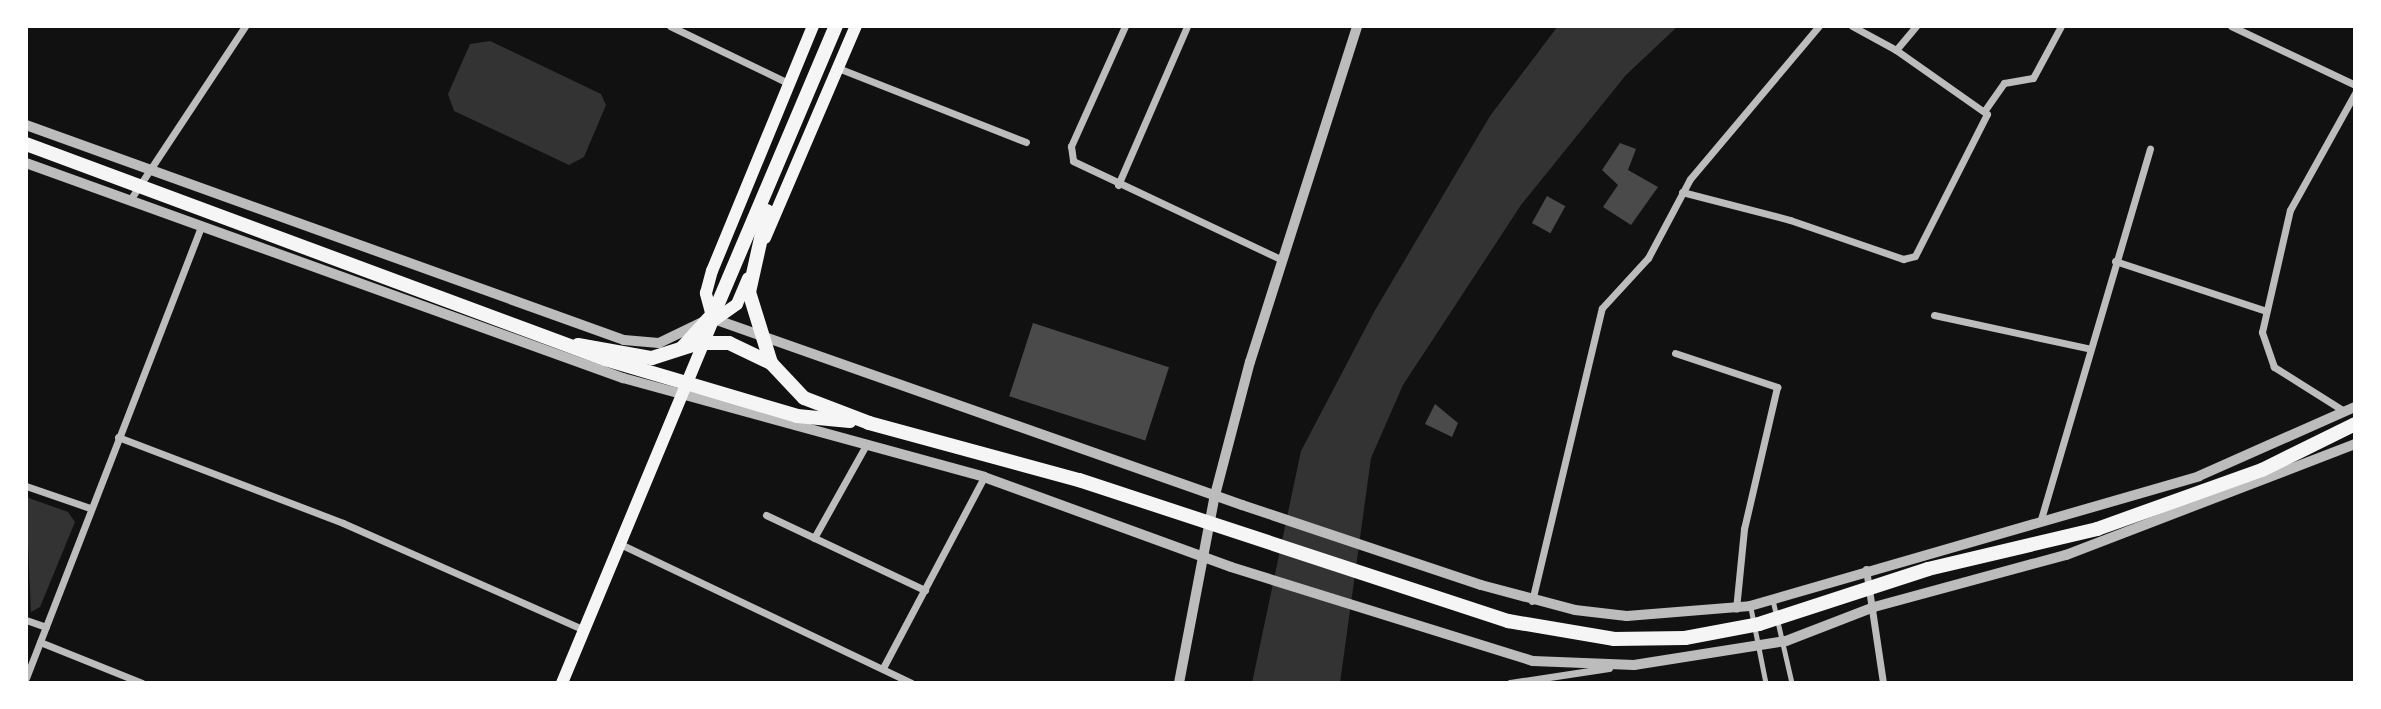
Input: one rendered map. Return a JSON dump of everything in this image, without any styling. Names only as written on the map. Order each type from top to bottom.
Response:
[{"type":"main road","points":[[713,321],[706,293],[712,271],[813,26]]},
{"type":"main road","points":[[680,350],[715,313],[835,26]]},
{"type":"main road","points":[[562,683],[618,542],[684,396],[713,321],[737,304],[856,26]]},
{"type":"main road","points":[[771,363],[749,292],[793,122]]},
{"type":"main road","points":[[26,144],[578,345],[797,416],[869,423]]},
{"type":"main road","points":[[578,345],[652,358],[680,350],[729,343],[771,363],[804,398],[869,423],[1079,480],[1508,621],[1578,635],[1651,639],[1759,624],[1928,569],[2144,514],[2262,470],[2355,424]]},
{"type":"street","points":[[132,197],[245,26]]},
{"type":"street","points":[[670,26],[788,83]]},
{"type":"street","points":[[1125,26],[1070,154],[1079,167],[1280,259]]},
{"type":"street","points":[[1118,185],[1187,26]]},
{"type":"street","points":[[1179,683],[1215,495],[1280,259],[1357,26]]},
{"type":"street","points":[[1532,601],[1602,308],[1648,258],[1682,192],[1819,26]]},
{"type":"street","points":[[1852,26],[1896,50],[1985,110]]},
{"type":"street","points":[[1896,50],[1916,26]]},
{"type":"street","points":[[1682,192],[1909,258],[1924,247],[1985,110],[2004,83],[2033,78],[2061,26]]},
{"type":"street","points":[[2231,26],[2355,85]]},
{"type":"street","points":[[838,68],[1026,142]]},
{"type":"street","points":[[2349,409],[2274,367],[2262,332],[2290,209],[2355,93]]},
{"type":"street","points":[[26,125],[624,340],[659,343],[713,321],[1480,585],[1532,601],[1627,616],[1750,606],[1866,569],[2199,476],[2349,409]]},
{"type":"street","points":[[2041,519],[2087,348],[2150,149]]},
{"type":"street","points":[[26,163],[132,197],[202,225],[684,396],[984,477],[1231,567],[1503,654],[1634,665]]},
{"type":"street","points":[[26,678],[202,225]]},
{"type":"street","points":[[2115,261],[2266,311]]},
{"type":"street","points":[[1934,315],[2087,348]]},
{"type":"street","points":[[1675,353],[1777,387],[1744,529],[1736,609]]},
{"type":"street","points":[[118,437],[344,523],[584,629]]},
{"type":"street","points":[[1510,683],[1786,640],[1874,607],[2066,555],[2355,444]]},
{"type":"street","points":[[814,538],[866,445]]},
{"type":"street","points":[[884,666],[984,477]]},
{"type":"street","points":[[26,486],[90,508]]},
{"type":"street","points":[[766,515],[925,590]]},
{"type":"street","points":[[618,542],[884,666],[911,683]]},
{"type":"street","points":[[1866,569],[1874,607],[1883,683]]},
{"type":"street","points":[[26,620],[46,627]]},
{"type":"street","points":[[40,642],[142,683]]},
{"type":"lane","points":[[1773,599],[1786,640],[1792,683]]},
{"type":"lane","points":[[1750,606],[1766,683]]},
{"type":"shaded area","points":[[1558,26],[1678,26],[1626,75],[1521,205],[1403,385],[1371,458],[1340,683],[1252,683],[1301,451],[1374,312],[1490,116]]},
{"type":"shaded area","points":[[490,41],[601,94],[606,105],[584,157],[569,165],[454,111],[448,94],[470,44]]},
{"type":"shaded area","points":[[26,497],[68,512],[75,522],[40,607],[31,612]]},
{"type":"building","points":[[1620,143],[1636,149],[1628,170],[1658,187],[1631,225],[1603,207],[1618,185],[1602,170]]},
{"type":"building","points":[[1547,196],[1565,206],[1550,233],[1532,223]]},
{"type":"building","points":[[1033,323],[1169,367],[1145,440],[1009,396]]},
{"type":"building","points":[[1435,404],[1458,423],[1452,437],[1425,424]]}]
